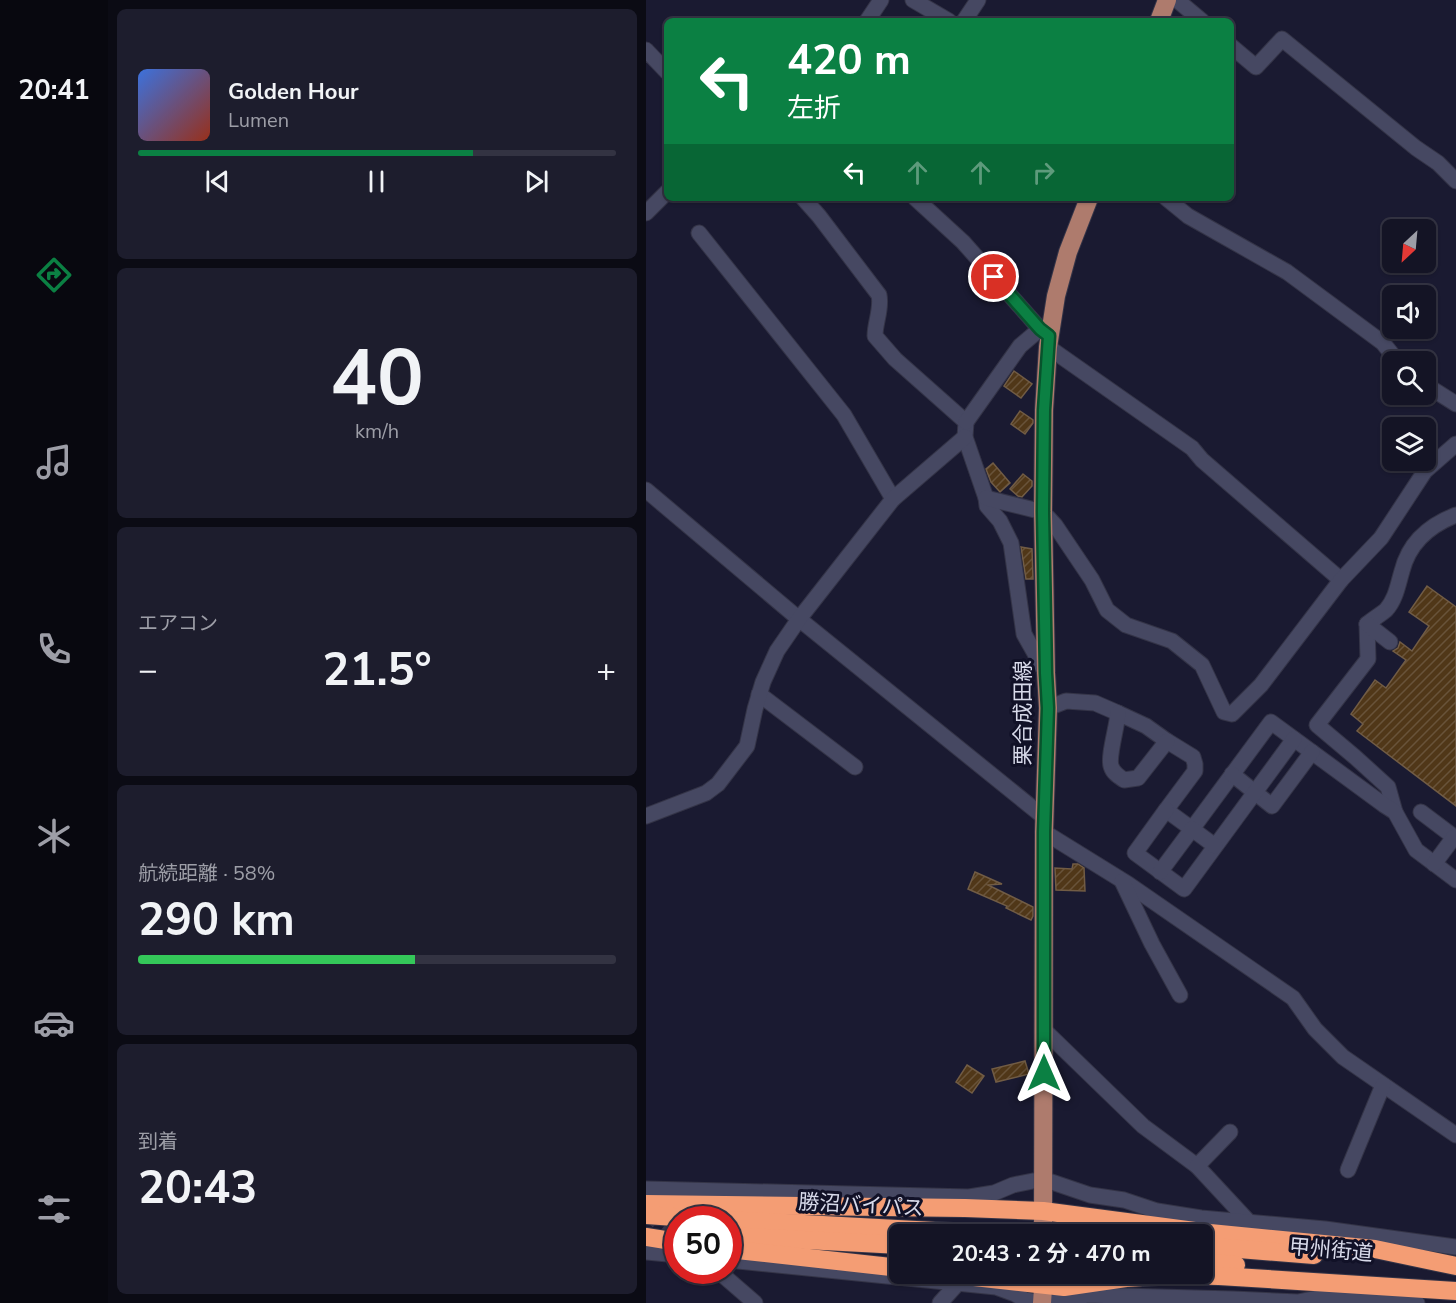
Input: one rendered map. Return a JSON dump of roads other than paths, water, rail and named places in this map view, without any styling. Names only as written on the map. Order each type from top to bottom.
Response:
[{"type":"highway","points":[[646,1204],[1043,1211],[1210,1233],[1375,1249],[1456,1268]]},
{"type":"highway","points":[[646,1215],[664,1216]]},
{"type":"highway","name":"勝沼バイパス","points":[[742,1221],[889,1229]]},
{"type":"highway","points":[[646,1235],[664,1234]]},
{"type":"highway","points":[[646,1235],[664,1239]]},
{"type":"highway","points":[[742,1237],[889,1244]]},
{"type":"highway","points":[[1213,1247],[1456,1268]]},
{"type":"highway","points":[[742,1251],[889,1267]]},
{"type":"highway","name":"甲州街道","points":[[1213,1263],[1353,1273],[1456,1289]]},
{"type":"highway","points":[[1213,1276],[1456,1289]]},
{"type":"highway","points":[[1056,1284],[1064,1287],[1088,1284]]},
{"type":"main road","points":[[1160,18],[1167,0]]},
{"type":"main road","name":"栗合成田線","points":[[1044,1224],[1045,825],[1048,708],[1043,512],[1046,338],[1068,252],[1088,201]]},
{"type":"main road","points":[[1042,1303],[1044,1284]]},
{"type":"street","points":[[868,18],[881,0]]},
{"type":"street","points":[[913,0],[944,18]]},
{"type":"street","points":[[966,18],[978,0]]},
{"type":"street","points":[[1177,0],[1198,18]]},
{"type":"street","points":[[1234,49],[1256,67],[1282,39],[1416,148],[1438,163],[1456,181]]},
{"type":"street","points":[[646,50],[664,69]]},
{"type":"street","points":[[646,213],[664,195]]},
{"type":"street","points":[[806,201],[879,295],[881,303],[875,325],[875,336],[965,430],[987,506],[1000,521],[1011,543],[1024,634],[1046,673]]},
{"type":"street","points":[[918,201],[963,242],[1046,338],[1192,448],[1202,460],[1341,580]]},
{"type":"street","points":[[1170,201],[1188,216],[1287,272],[1383,344],[1389,351]]},
{"type":"street","points":[[699,233],[844,414],[893,499]]},
{"type":"street","points":[[646,816],[706,793],[718,784],[747,746],[763,682],[777,651],[799,619],[893,499],[965,430],[1020,346],[1046,338]]},
{"type":"street","points":[[1436,391],[1456,404]]},
{"type":"street","points":[[986,498],[1043,512],[1055,525],[1092,580],[1107,610],[1126,625],[1172,641],[1202,664],[1224,712],[1232,714],[1261,685],[1341,580],[1381,538],[1425,471],[1456,444]]},
{"type":"street","points":[[646,490],[1045,825],[1122,881],[1293,998],[1315,1029],[1343,1057],[1456,1135]]},
{"type":"street","points":[[1367,624],[1386,609],[1397,592],[1409,550],[1427,531],[1456,515]]},
{"type":"street","points":[[1367,624],[1390,642]]},
{"type":"street","points":[[1367,624],[1368,659],[1317,725],[1388,787],[1395,812],[1416,850],[1456,880]]},
{"type":"street","points":[[759,694],[855,767]]},
{"type":"street","points":[[1048,708],[1066,701],[1095,703],[1146,726],[1193,757],[1195,771],[1135,854],[1184,889],[1294,739]]},
{"type":"street","points":[[1118,713],[1110,759],[1115,774],[1124,780],[1138,778],[1167,741]]},
{"type":"street","points":[[1160,872],[1271,722],[1395,812]]},
{"type":"street","points":[[1232,774],[1272,806],[1312,752]]},
{"type":"street","points":[[1166,810],[1215,846]]},
{"type":"street","points":[[1421,812],[1455,837],[1434,864]]},
{"type":"street","points":[[1122,881],[1152,944],[1180,995]]},
{"type":"street","points":[[1044,1030],[1143,1126],[1197,1166],[1249,1222]]},
{"type":"street","points":[[1348,1170],[1383,1085]]},
{"type":"street","points":[[1197,1166],[1231,1132]]},
{"type":"street","points":[[646,1189],[969,1197],[994,1193],[1013,1185],[1043,1179],[1090,1195],[1124,1200],[1157,1211],[1201,1218],[1325,1229],[1456,1247]]},
{"type":"street","points":[[646,1252],[664,1254]]},
{"type":"street","points":[[742,1261],[889,1273]]},
{"type":"street","points":[[734,1284],[756,1303]]},
{"type":"street","points":[[940,1303],[950,1284]]},
{"type":"street","points":[[982,1284],[1015,1294],[1025,1300],[1042,1303],[1069,1302],[1086,1295],[1298,1302],[1322,1297],[1417,1303]]},
{"type":"tunnel","points":[[646,1212],[664,1227]]}]
